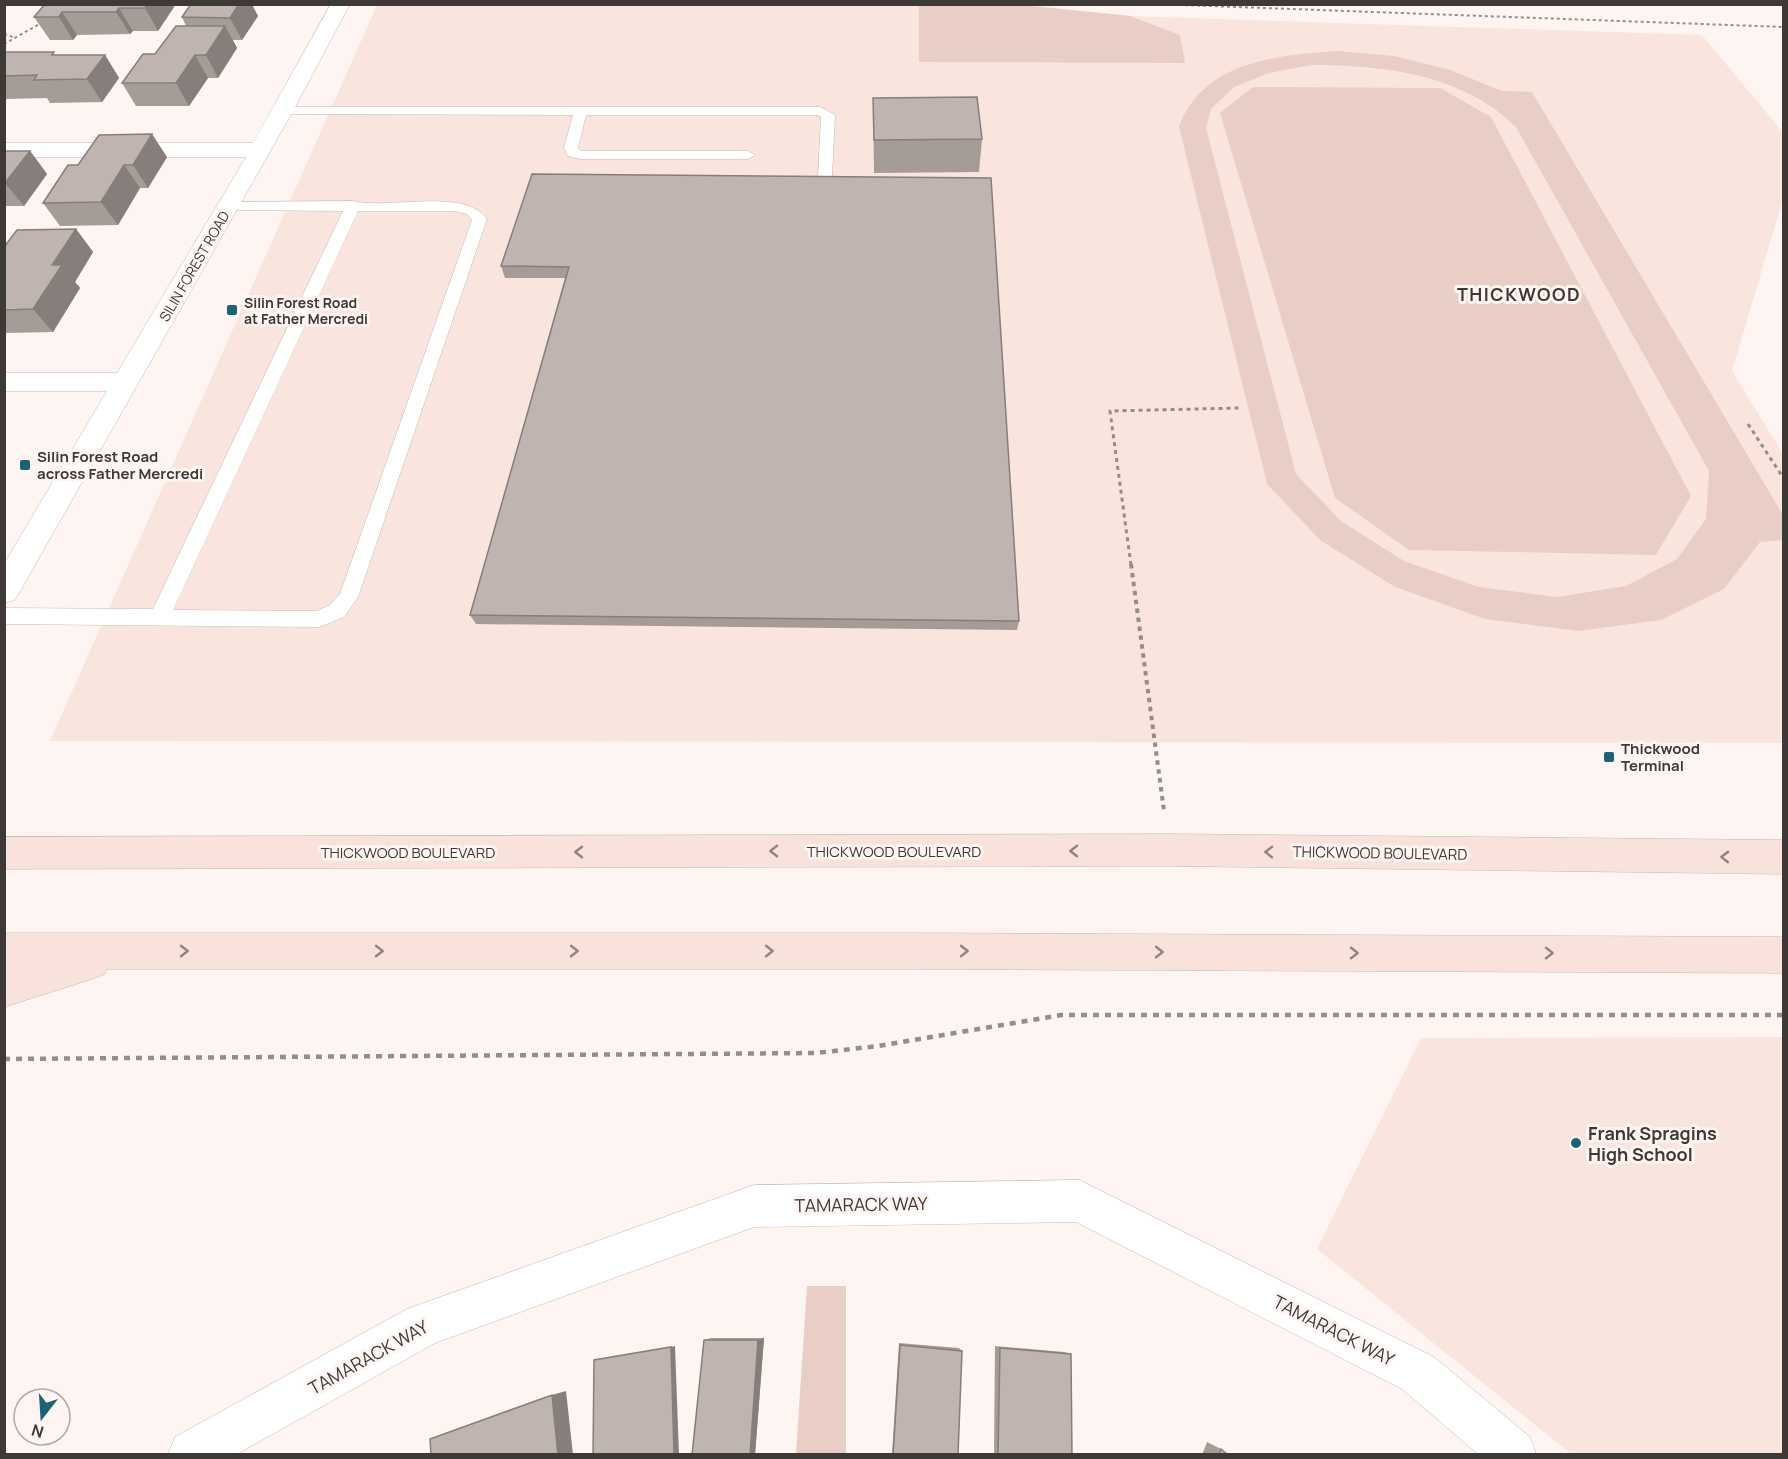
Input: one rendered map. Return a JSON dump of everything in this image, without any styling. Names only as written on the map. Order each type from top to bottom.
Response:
[{"type":"main road","name":"THICKWOOD BOULEVARD","points":[[4,854],[1169,850],[1784,857]]},
{"type":"main road","points":[[4,951],[917,951],[1784,955]]},
{"type":"main road","points":[[4,988],[125,952]]},
{"type":"street","name":"SILIN FOREST ROAD","points":[[4,591],[283,111],[341,4]]},
{"type":"street","points":[[4,150],[260,150]]},
{"type":"street","points":[[8,388],[127,382]]},
{"type":"street","name":"TAMARACK WAY","points":[[192,1455],[423,1325],[754,1206],[1079,1201],[1418,1373],[1513,1455]]},
{"type":"lane","points":[[283,111],[820,111],[828,115],[825,177]]},
{"type":"lane","points":[[580,112],[571,148],[573,153],[580,155],[748,155]]},
{"type":"lane","points":[[159,618],[353,205]]},
{"type":"lane","points":[[4,616],[319,619],[337,611],[348,597],[480,219],[472,211],[455,207],[228,206]]},
{"type":"path","points":[[1155,4],[1784,27]]},
{"type":"path","points":[[4,44],[51,18]]},
{"type":"path","points":[[4,34],[13,37]]},
{"type":"path","points":[[1169,850],[1110,411],[1239,408]]},
{"type":"path","points":[[1748,424],[1784,479]]},
{"type":"path","points":[[4,1059],[816,1053],[862,1050],[1006,1022],[1061,1015],[1784,1016]]},
{"type":"shaded area","points":[[1021,4],[1130,16],[1702,35],[1783,133],[1783,199],[1732,371],[1783,454],[1783,743],[50,741],[377,5]]},
{"type":"shaded area","points":[[919,5],[1021,5],[1130,16],[1180,35],[1185,63],[919,62]]},
{"type":"shaded area","points":[[1338,51],[1394,56],[1450,70],[1502,91],[1532,92],[1783,515],[1783,540],[1760,542],[1724,589],[1661,620],[1578,631],[1485,619],[1395,587],[1320,540],[1267,484],[1179,127],[1190,105],[1205,88],[1224,75],[1267,59]],"holes":[[[1311,65],[1338,65],[1393,71],[1446,84],[1495,109],[1516,127],[1709,471],[1706,519],[1677,559],[1626,586],[1557,597],[1479,587],[1404,561],[1341,521],[1296,474],[1206,128],[1211,109],[1234,87],[1269,73]]]},
{"type":"shaded area","points":[[1253,87],[1440,88],[1491,117],[1691,496],[1656,555],[1409,550],[1335,498],[1220,113]]},
{"type":"shaded area","name":"Frank Spragins High School","points":[[1783,1037],[1783,1454],[1571,1454],[1317,1249],[1421,1038]]},
{"type":"shaded area","points":[[807,1286],[846,1286],[846,1454],[796,1454]]},
{"type":"building","points":[[45,4],[148,4],[145,8],[119,8],[116,12],[62,12],[59,17],[34,17]]},
{"type":"building","points":[[191,4],[239,4],[230,18],[182,17]]},
{"type":"building","points":[[176,26],[225,26],[206,55],[195,55],[176,83],[122,83],[143,54],[155,54]]},
{"type":"building","points":[[4,52],[105,55],[87,79],[34,80],[37,75],[4,76]]},
{"type":"building","points":[[977,97],[982,139],[874,140],[873,98]]},
{"type":"building","points":[[152,134],[133,165],[124,165],[101,202],[43,203],[68,165],[78,165],[99,135]]},
{"type":"building","points":[[4,151],[30,151],[5,183],[4,183]]},
{"type":"building","points":[[532,174],[991,178],[1019,621],[470,615],[569,267],[501,266]]},
{"type":"building","points":[[76,229],[52,265],[62,265],[33,309],[4,310],[4,247],[17,230]]},
{"type":"building","points":[[704,1340],[758,1340],[750,1455],[692,1455]]},
{"type":"building","points":[[900,1345],[962,1351],[958,1455],[893,1455]]},
{"type":"building","points":[[671,1347],[674,1455],[593,1455],[594,1360]]},
{"type":"building","points":[[1000,1348],[1071,1354],[1072,1455],[998,1455]]},
{"type":"building","points":[[552,1395],[558,1455],[431,1455],[430,1439]]},
{"type":"building","points":[[1221,1449],[1228,1455],[1219,1455]]},
{"type":"place","name":"Silin Forest Road at Father Mercredi","points":[[232,310]]},
{"type":"place","name":"Silin Forest Road across Father Mercredi","points":[[25,465]]},
{"type":"place","name":"Thickwood Terminal","points":[[1609,757]]},
{"type":"place","name":"Frank Spragins High School","points":[[1576,1143]]},
{"type":"district","name":"THICKWOOD","points":[[1519,294]]}]
